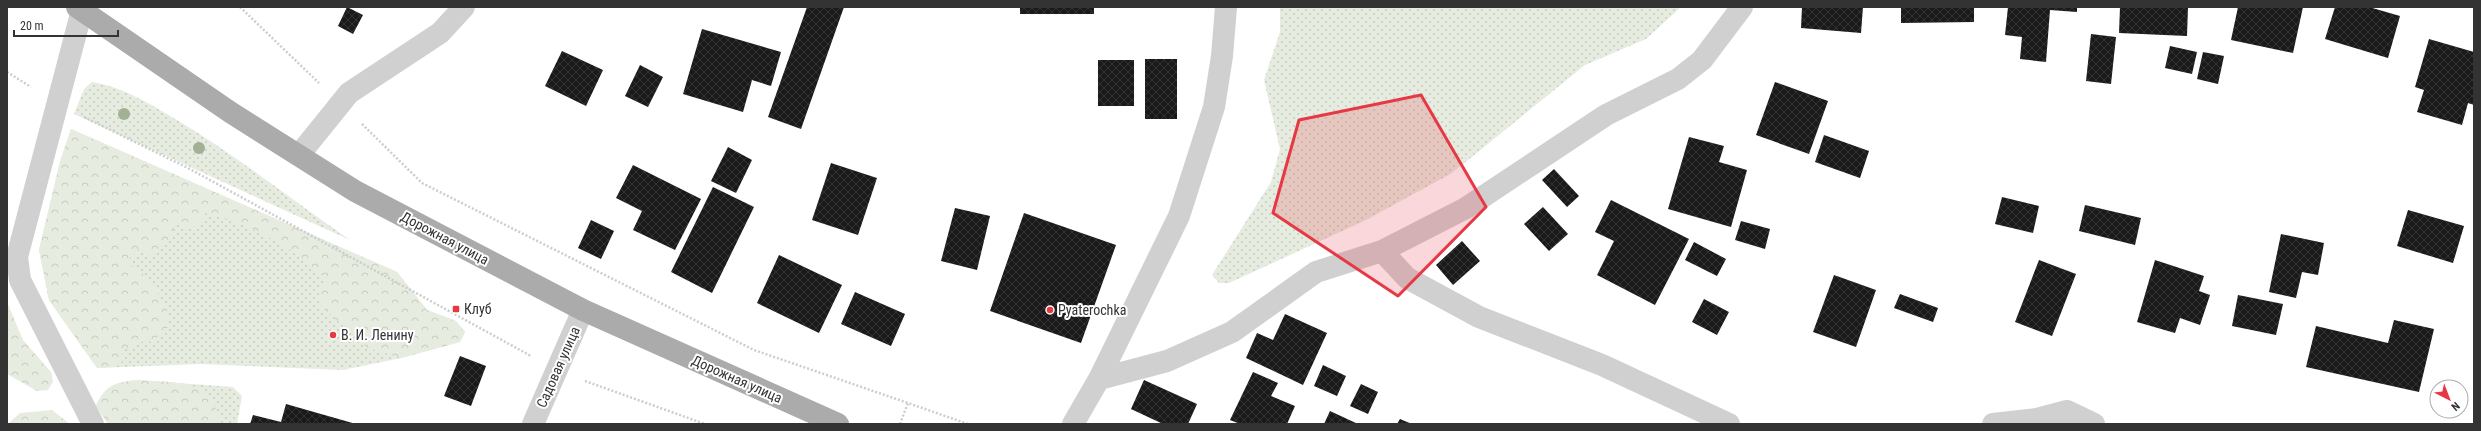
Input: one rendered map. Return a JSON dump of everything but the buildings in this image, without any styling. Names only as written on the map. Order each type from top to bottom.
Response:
[{"type":"main road","name":"Дорожная улица","points":[[79,9],[230,112],[355,191],[584,310],[838,424]]},
{"type":"street","points":[[299,155],[349,93],[440,33],[464,7]]},
{"type":"street","points":[[1073,424],[1099,379],[1179,216],[1214,107],[1222,56],[1226,7]]},
{"type":"street","points":[[1099,379],[1167,361],[1232,332],[1316,272],[1382,251],[1466,208],[1606,116],[1678,79],[1702,60],[1742,7]]},
{"type":"street","points":[[79,9],[57,103],[12,258],[20,280],[93,424]]},
{"type":"street","points":[[1382,251],[1407,278],[1479,317],[1602,365],[1729,424]]},
{"type":"street","name":"Садовая улица","points":[[533,424],[584,310]]},
{"type":"street","points":[[1993,424],[2037,419],[2068,411],[2094,424]]},
{"type":"path","points":[[240,7],[422,183],[754,350],[968,424]]},
{"type":"path","points":[[7,72],[57,103],[188,168],[557,370],[705,424]]},
{"type":"path","points":[[900,424],[908,403]]},
{"type":"highlighted area","points":[[1421,95],[1486,207],[1398,296],[1273,213],[1299,120]]},
{"type":"green space","points":[[1280,7],[1681,7],[1646,39],[1585,65],[1452,173],[1366,220],[1229,283],[1219,283],[1212,275],[1271,182],[1280,149],[1264,80],[1280,32]]},
{"type":"green space","points":[[92,82],[103,84],[125,92],[177,120],[243,163],[350,240],[74,114],[84,89]]},
{"type":"green space","points":[[71,129],[397,272],[427,310],[456,321],[465,332],[460,342],[401,358],[343,370],[201,364],[97,368],[49,300],[39,250],[60,162]]},
{"type":"green space","points":[[71,129],[397,272],[427,310],[456,321],[465,332],[460,342],[401,358],[368,348],[322,307],[317,299],[325,277],[285,246],[247,226],[205,213],[199,223],[188,229],[174,223],[173,236],[151,255],[143,253],[139,247],[137,253],[130,257],[131,265],[146,276],[157,291],[165,308],[169,326],[152,342],[145,340],[132,348],[121,348],[123,360],[118,366],[97,368],[49,300],[39,250],[60,162]]},
{"type":"green space","points":[[7,302],[23,340],[51,372],[53,382],[48,390],[37,391],[7,374]]},
{"type":"green space","points":[[137,380],[233,387],[242,396],[237,424],[108,424],[96,406],[100,399],[112,386],[123,382]]},
{"type":"green space","points":[[137,380],[179,383],[200,390],[209,397],[216,408],[222,424],[108,424],[96,406],[100,399],[112,386],[123,382]]},
{"type":"green space","points":[[52,410],[70,424],[8,424],[20,413]]},
{"type":"place","name":"Клуб","points":[[456,309]]},
{"type":"place","name":"Pyaterochka","points":[[1050,310]]},
{"type":"place","name":"В. И. Ленину","points":[[333,335]]}]
